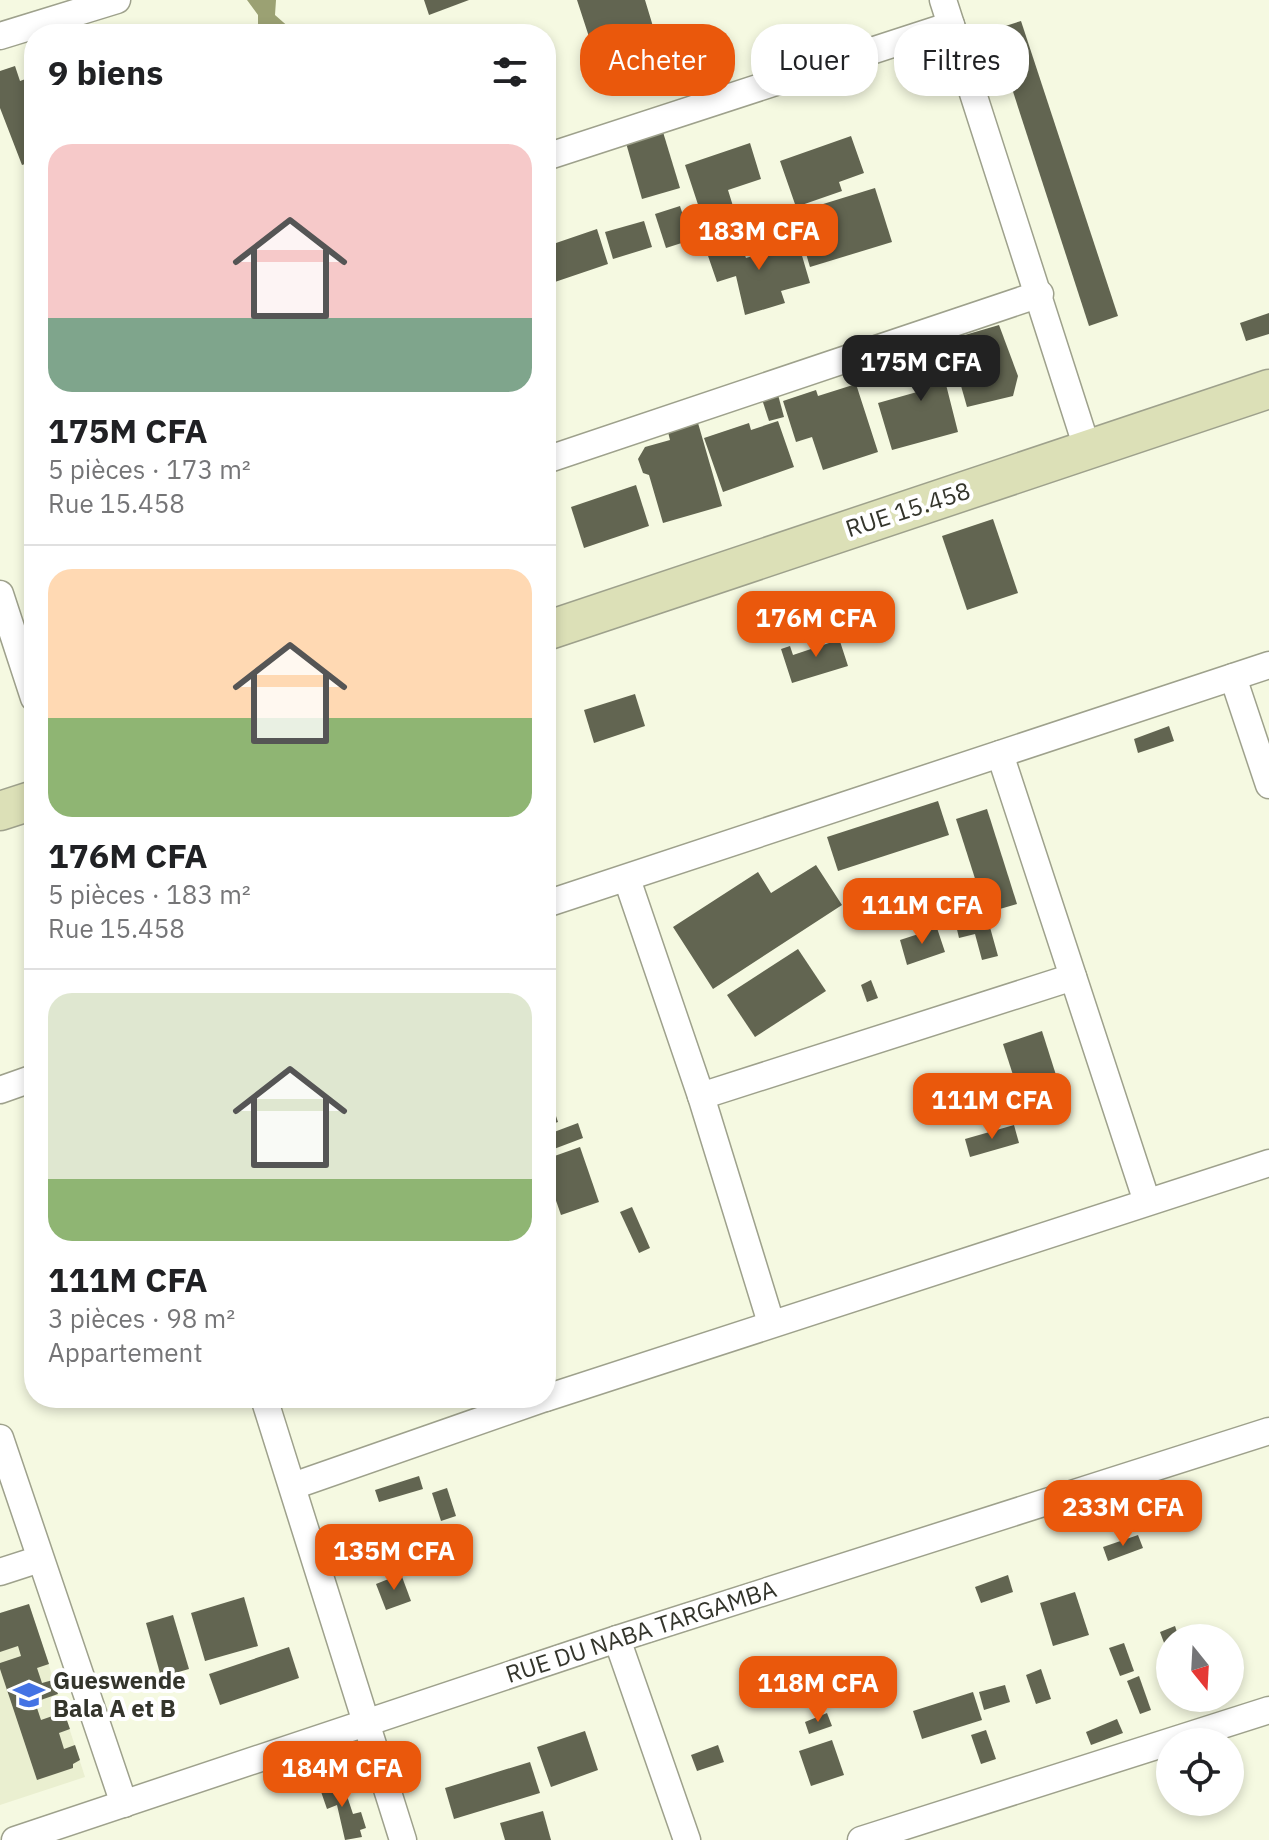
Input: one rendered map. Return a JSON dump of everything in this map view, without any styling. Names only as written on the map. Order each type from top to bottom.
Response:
[{"type":"main road","name":"RUE 15.458","points":[[556,628],[1269,389]]},
{"type":"main road","points":[[0,811],[24,803]]},
{"type":"street","points":[[46,24],[117,0]]},
{"type":"street","points":[[556,153],[947,12],[1088,451]]},
{"type":"street","points":[[0,36],[24,30]]},
{"type":"street","points":[[556,457],[1040,294]]},
{"type":"street","points":[[0,594],[24,667]]},
{"type":"street","points":[[556,901],[1269,665]]},
{"type":"street","points":[[1233,677],[1269,785]]},
{"type":"street","points":[[1000,754],[1147,1202]]},
{"type":"street","points":[[627,879],[701,1096],[771,1323]]},
{"type":"street","points":[[701,1096],[1073,977]]},
{"type":"street","points":[[0,1090],[24,1082]]},
{"type":"street","points":[[556,1394],[1269,1163]]},
{"type":"street","points":[[267,1408],[403,1840]]},
{"type":"street","points":[[293,1486],[514,1408]]},
{"type":"street","name":"RUE DU NABA TARGAMBA","points":[[15,1840],[617,1639],[1269,1431]]},
{"type":"street","points":[[0,1438],[124,1804]]},
{"type":"street","points":[[0,1572],[40,1559]]},
{"type":"street","points":[[617,1639],[687,1840]]},
{"type":"street","points":[[861,1840],[946,1828],[1269,1710]]},
{"type":"shaded area","points":[[247,0],[276,0],[275,15],[285,24],[258,24],[258,15]]},
{"type":"shaded area","name":"Gueswende Bala A et B","points":[[29,1604],[85,1777],[0,1805],[0,1613]]},
{"type":"building","points":[[424,0],[469,0],[429,15]]},
{"type":"building","points":[[577,0],[645,0],[652,24],[585,24]]},
{"type":"building","points":[[1029,45],[1118,316],[1089,326],[1014,96],[1029,96]]},
{"type":"building","points":[[15,66],[20,81],[24,80],[22,165],[0,108],[0,71]]},
{"type":"building","points":[[663,132],[680,188],[642,199],[626,143]]},
{"type":"building","points":[[851,136],[864,173],[839,182],[842,191],[796,207],[780,161]]},
{"type":"building","points":[[750,143],[761,179],[728,190],[737,219],[706,229],[685,165]]},
{"type":"building","points":[[875,188],[892,242],[810,267],[794,213]]},
{"type":"building","points":[[680,206],[691,240],[666,248],[655,214]]},
{"type":"building","points":[[644,221],[652,247],[613,259],[605,232]]},
{"type":"building","points":[[597,229],[608,264],[556,282],[556,243]]},
{"type":"building","points":[[736,231],[746,258],[798,242],[810,283],[781,291],[785,303],[745,315],[736,276],[717,282],[707,253],[723,247],[719,236]]},
{"type":"building","points":[[1269,313],[1269,334],[1246,341],[1240,323]]},
{"type":"building","points":[[999,325],[1018,376],[1013,396],[967,407],[948,340]]},
{"type":"building","points":[[935,341],[958,432],[892,450],[878,403],[917,392],[905,349]]},
{"type":"building","points":[[856,384],[878,452],[823,470],[812,437],[796,442],[783,401],[816,390],[818,396]]},
{"type":"building","points":[[777,391],[784,417],[769,421],[761,396]]},
{"type":"building","points":[[778,421],[794,467],[723,492],[704,438],[749,423],[751,430]]},
{"type":"building","points":[[698,423],[722,506],[663,523],[649,475],[643,473],[638,459],[645,447],[670,440],[668,432]]},
{"type":"building","points":[[636,485],[649,526],[584,548],[571,507]]},
{"type":"building","points":[[993,519],[1018,593],[967,610],[942,536]]},
{"type":"building","points":[[836,629],[848,666],[792,683],[781,649],[790,646],[793,655],[829,643],[826,632]]},
{"type":"building","points":[[635,694],[645,726],[594,743],[584,710]]},
{"type":"building","points":[[1169,726],[1174,741],[1138,753],[1134,739]]},
{"type":"building","points":[[938,801],[949,835],[838,871],[827,837]]},
{"type":"building","points":[[987,809],[1017,904],[986,913],[956,819]]},
{"type":"building","points":[[816,865],[842,905],[713,989],[673,927],[758,872],[771,893]]},
{"type":"building","points":[[986,913],[998,956],[982,960],[975,934],[959,938],[955,921]]},
{"type":"building","points":[[937,928],[945,952],[907,965],[900,940]]},
{"type":"building","points":[[798,949],[826,991],[755,1037],[727,995]]},
{"type":"building","points":[[871,980],[878,998],[867,1002],[861,985]]},
{"type":"building","points":[[1042,1031],[1063,1097],[1024,1109],[1003,1044]]},
{"type":"building","points":[[578,1123],[583,1138],[556,1148],[556,1131]]},
{"type":"building","points":[[1014,1125],[1019,1143],[970,1157],[965,1139]]},
{"type":"building","points":[[580,1147],[599,1202],[561,1215],[556,1201],[556,1155]]},
{"type":"building","points":[[632,1207],[650,1248],[639,1253],[620,1212]]},
{"type":"building","points":[[419,1476],[423,1489],[379,1502],[375,1490]]},
{"type":"building","points":[[447,1488],[456,1516],[441,1521],[432,1493]]},
{"type":"building","points":[[1138,1535],[1143,1548],[1108,1561],[1103,1547]]},
{"type":"building","points":[[401,1574],[411,1601],[386,1610],[376,1584]]},
{"type":"building","points":[[1008,1575],[1013,1592],[981,1603],[975,1587]]},
{"type":"building","points":[[1075,1592],[1089,1635],[1053,1646],[1040,1603]]},
{"type":"building","points":[[244,1597],[258,1646],[205,1661],[191,1613]]},
{"type":"building","points":[[29,1604],[49,1664],[37,1668],[42,1683],[53,1680],[58,1694],[35,1702],[41,1720],[64,1712],[70,1729],[59,1733],[64,1749],[75,1745],[80,1760],[73,1764],[73,1768],[37,1780],[0,1669],[0,1663],[21,1656],[18,1646],[0,1652],[0,1613]]},
{"type":"building","points":[[173,1615],[189,1669],[161,1677],[146,1623]]},
{"type":"building","points":[[1124,1643],[1134,1671],[1120,1676],[1109,1648]]},
{"type":"building","points":[[289,1647],[299,1678],[220,1705],[209,1674]]},
{"type":"building","points":[[1041,1669],[1051,1699],[1036,1704],[1026,1675]]},
{"type":"building","points":[[1139,1676],[1151,1710],[1140,1714],[1127,1681]]},
{"type":"building","points":[[1005,1685],[1010,1702],[984,1710],[979,1692]]},
{"type":"building","points":[[973,1692],[982,1720],[922,1739],[913,1711]]},
{"type":"building","points":[[827,1713],[832,1726],[809,1734],[805,1722]]},
{"type":"building","points":[[1117,1719],[1123,1733],[1091,1745],[1086,1732]]},
{"type":"building","points":[[986,1730],[996,1759],[981,1764],[971,1735]]},
{"type":"building","points":[[585,1731],[598,1770],[551,1787],[537,1747]]},
{"type":"building","points":[[832,1740],[844,1775],[811,1786],[799,1751]]},
{"type":"building","points":[[718,1745],[724,1762],[697,1771],[691,1755]]},
{"type":"building","points":[[530,1762],[540,1793],[454,1819],[445,1788]]},
{"type":"building","points":[[332,1778],[346,1793],[353,1814],[361,1812],[366,1828],[360,1830],[362,1837],[345,1840],[337,1805],[327,1809],[318,1783]]},
{"type":"building","points":[[543,1811],[551,1840],[505,1840],[500,1823]]},
{"type":"place","name":"Gueswende Bala A et B","points":[[29,1695]]}]
